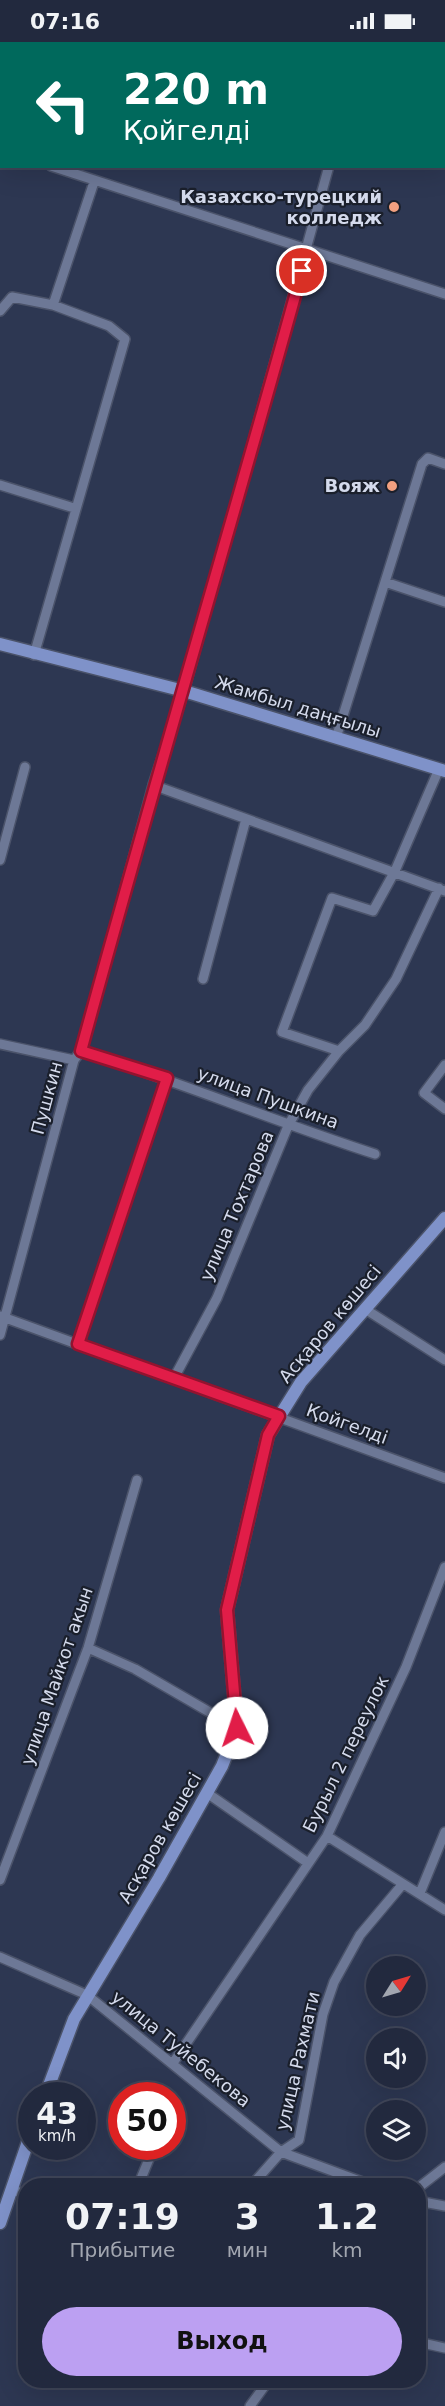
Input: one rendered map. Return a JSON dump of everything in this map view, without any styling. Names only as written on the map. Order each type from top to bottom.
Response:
[{"type":"main road","name":"Жамбыл даңғылы","points":[[0,644],[34,655],[184,691],[442,770]]},
{"type":"main road","name":"Асқаров көшесі","points":[[50,2082],[74,2019],[159,1878],[222,1766],[237,1728],[227,1610],[268,1435],[301,1382],[445,1218]]},
{"type":"main road","points":[[0,2223],[21,2160]]},
{"type":"street","points":[[56,168],[445,294]]},
{"type":"street","name":"Пушкин","points":[[0,1335],[74,1059],[81,1051],[153,785],[184,691],[308,249],[328,168]]},
{"type":"street","points":[[53,305],[94,182]]},
{"type":"street","points":[[0,311],[12,297],[53,305],[109,326],[125,339],[74,508],[34,655]]},
{"type":"street","points":[[336,738],[423,461],[428,458],[445,464]]},
{"type":"street","points":[[0,485],[74,508]]},
{"type":"street","points":[[385,582],[445,602]]},
{"type":"street","points":[[0,860],[3,835],[25,766]]},
{"type":"street","points":[[339,1052],[282,1032],[332,898],[373,911],[395,871],[442,770]]},
{"type":"street","points":[[153,785],[442,889]]},
{"type":"street","points":[[202,979],[246,819]]},
{"type":"street","name":"улица Тохтарова","points":[[174,1378],[216,1298],[288,1126],[308,1090],[339,1052],[366,1025],[396,979],[442,889]]},
{"type":"street","points":[[0,1044],[74,1059]]},
{"type":"street","name":"улица Пушкина","points":[[81,1051],[167,1078],[288,1126],[375,1154]]},
{"type":"street","points":[[445,1065],[424,1094],[445,1109]]},
{"type":"street","points":[[78,1344],[167,1078]]},
{"type":"street","points":[[365,1309],[445,1360]]},
{"type":"street","name":"Қойгелді","points":[[3,1317],[445,1478]]},
{"type":"street","name":"улица Майкот акын","points":[[0,1880],[88,1648],[137,1480]]},
{"type":"street","name":"Бурыл 2 переулок","points":[[173,2063],[327,1836],[406,1667],[445,1567]]},
{"type":"street","points":[[88,1648],[135,1669],[237,1728]]},
{"type":"street","points":[[207,1792],[308,1863]]},
{"type":"street","points":[[420,1893],[445,1831]]},
{"type":"street","points":[[327,1836],[445,1910]]},
{"type":"street","name":"улица Рахмати","points":[[281,2152],[299,2140],[323,2014],[334,1982],[360,1935],[402,1885]]},
{"type":"street","name":"улица Туйебекова","points":[[0,1957],[87,1995],[281,2152],[351,2178]]},
{"type":"street","points":[[258,2178],[281,2152]]},
{"type":"street","points":[[141,2178],[149,2160]]},
{"type":"street","points":[[426,2182],[445,2167]]},
{"type":"street","points":[[11,2189],[18,2192]]},
{"type":"street","points":[[426,2202],[445,2206]]},
{"type":"street","points":[[426,2344],[445,2348]]},
{"type":"street","points":[[250,2406],[263,2388]]},
{"type":"place","name":"Казахско-турецкий колледж","points":[[394,207]]},
{"type":"place","name":"Вояж","points":[[392,486]]},
{"type":"route","points":[[237,1728],[227,1610],[268,1435],[279,1416],[78,1344],[167,1078],[81,1051],[153,785],[184,691],[302,271]]}]
